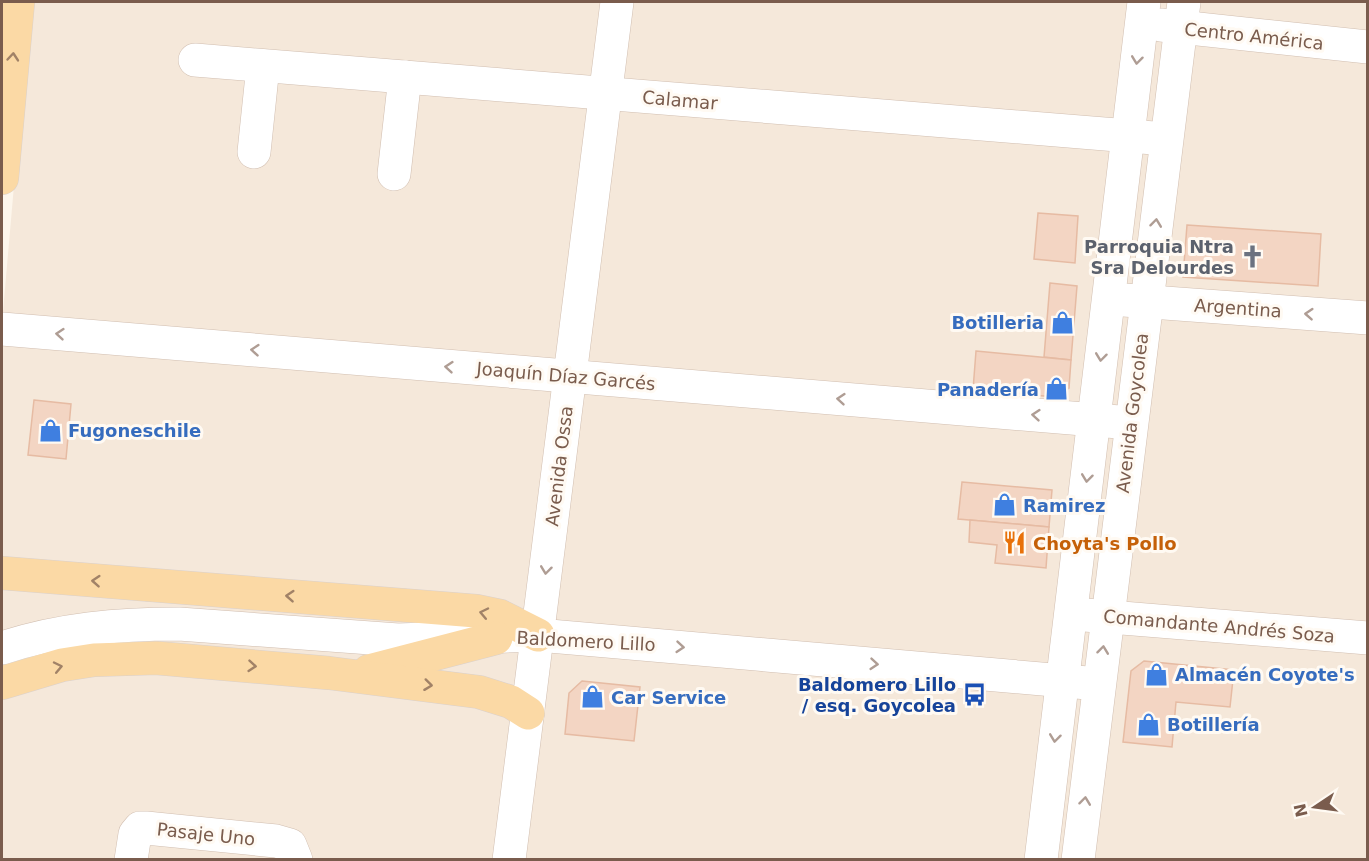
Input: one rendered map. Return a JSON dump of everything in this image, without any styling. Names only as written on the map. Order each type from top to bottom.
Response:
[{"type":"main road","points":[[2,178],[18,2]]},
{"type":"main road","points":[[2,573],[476,611],[500,616],[538,635]]},
{"type":"main road","points":[[328,673],[374,671],[496,638]]},
{"type":"main road","points":[[2,683],[62,666],[126,658],[187,660],[328,673],[479,692],[511,702],[528,713]]},
{"type":"street","name":"Avenida Ossa","points":[[509,860],[616,2]]},
{"type":"street","name":"Centro América","points":[[1143,11],[1182,15],[1368,47]]},
{"type":"street","name":"Avenida Goycolea","points":[[1041,860],[1143,11]]},
{"type":"street","name":"Avenida Goycolea","points":[[1078,860],[1182,15]]},
{"type":"street","name":"Calamar","points":[[195,60],[1166,140]]},
{"type":"street","points":[[254,152],[262,66]]},
{"type":"street","points":[[393,174],[405,77]]},
{"type":"street","name":"Argentina","points":[[1108,299],[1368,318]]},
{"type":"street","name":"Joaquín Díaz Garcés","points":[[2,329],[1131,423]]},
{"type":"street","name":"Comandante Andrés Soza","points":[[1070,614],[1368,638]]},
{"type":"street","name":"Baldomero Lillo","points":[[2,648],[80,629],[144,624],[398,640],[538,635],[1099,684]]},
{"type":"street","name":"Pasaje Uno","points":[[131,860],[135,834],[140,828],[146,828],[276,841],[290,845],[296,860]]},
{"type":"shaded area","points":[[30,2],[1367,2],[1367,859],[2,860],[2,323]]},
{"type":"building","points":[[1038,213],[1078,216],[1075,263],[1034,259]]},
{"type":"building","name":"Parroquia Ntra Sra Delourdes","points":[[1187,225],[1321,234],[1318,286],[1183,277]]},
{"type":"building","points":[[1050,283],[1077,286],[1071,360],[1044,357]]},
{"type":"building","points":[[976,351],[1071,360],[1069,388],[1056,397],[973,390]]},
{"type":"building","name":"Fugoneschile","points":[[34,400],[71,404],[66,459],[28,455]]},
{"type":"building","name":"Ramirez","points":[[962,482],[1052,490],[1049,527],[958,519]]},
{"type":"building","name":"Choyta's Pollo","points":[[970,520],[1049,527],[1046,568],[995,563],[997,545],[969,542]]},
{"type":"building","points":[[1144,661],[1234,670],[1230,707],[1176,702],[1172,747],[1123,742],[1131,671]]},
{"type":"building","points":[[582,681],[640,687],[634,741],[565,734],[569,693]]},
{"type":"place","name":"Parroquia Ntra Sra Delourdes","points":[[1252,256]]},
{"type":"place","name":"Botilleria","points":[[1062,322]]},
{"type":"place","name":"Panadería","points":[[1057,389]]},
{"type":"place","name":"Fugoneschile","points":[[50,430]]},
{"type":"place","name":"Ramirez","points":[[1005,505]]},
{"type":"place","name":"Choyta's Pollo","points":[[1015,543]]},
{"type":"place","name":"Almacén Coyote's","points":[[1157,674]]},
{"type":"place","name":"Baldomero Lillo / esq. Goycolea","points":[[974,694]]},
{"type":"place","name":"Car Service","points":[[593,697]]},
{"type":"place","name":"Botillería","points":[[1149,724]]}]
